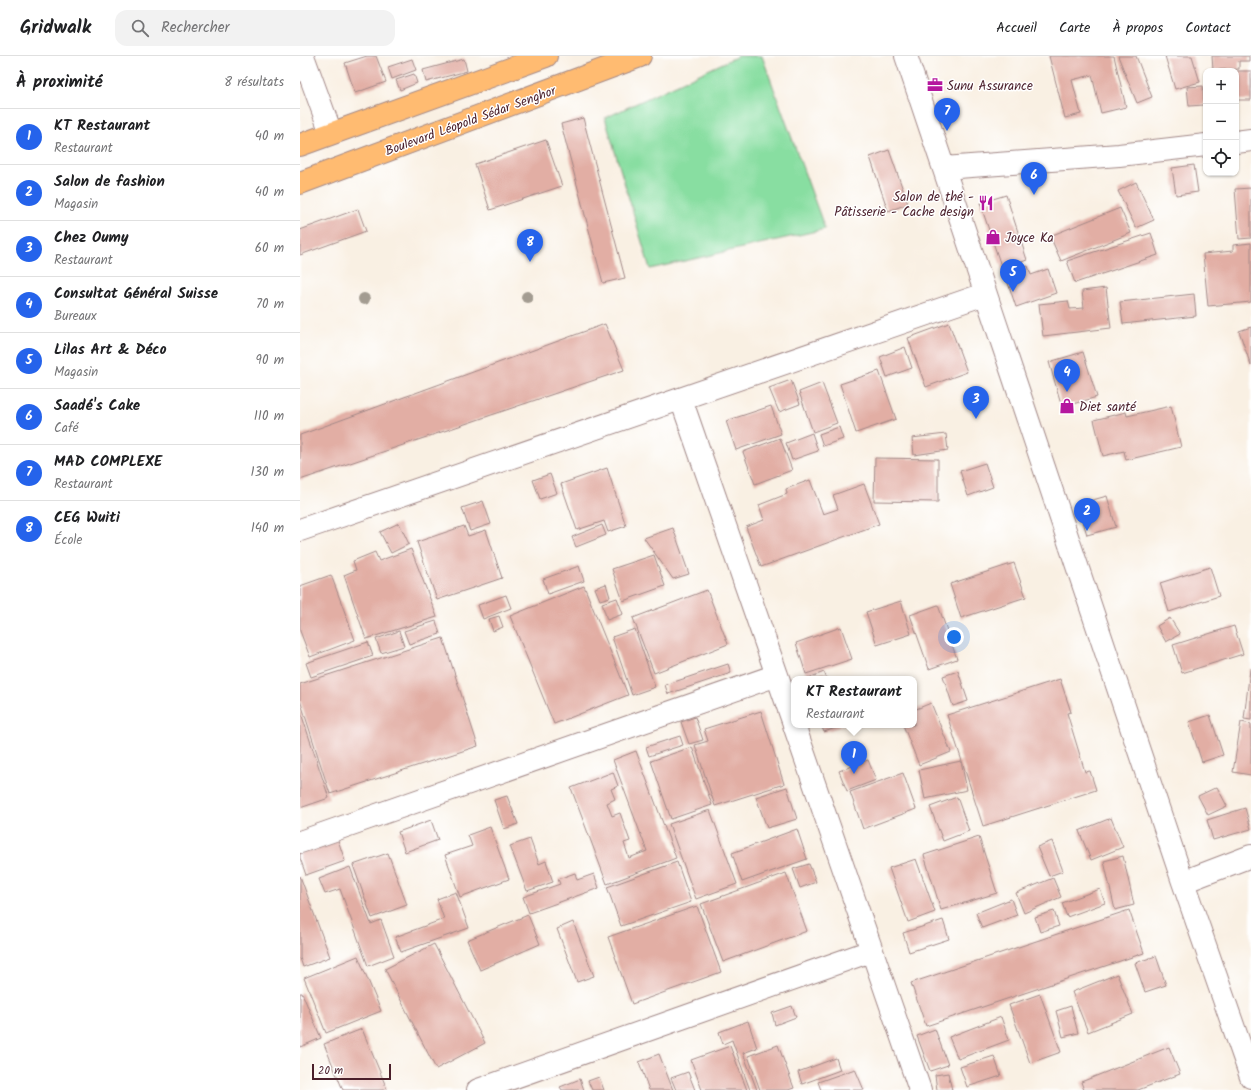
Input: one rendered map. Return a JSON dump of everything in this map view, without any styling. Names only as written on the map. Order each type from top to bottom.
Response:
[{"type":"main road","points":[[300,145],[546,56]]},
{"type":"main road","name":"Boulevard Léopold Sédar Senghor","points":[[300,183],[640,56]]},
{"type":"street","points":[[304,56],[331,134]]},
{"type":"street","points":[[906,56],[1183,882],[1251,1077]]},
{"type":"street","points":[[1239,142],[1251,140]]},
{"type":"street","points":[[944,168],[1119,155],[1203,145]]},
{"type":"street","points":[[300,530],[985,294]]},
{"type":"street","points":[[681,399],[791,716]]},
{"type":"street","points":[[300,842],[777,675]]},
{"type":"street","points":[[795,728],[920,1090]]},
{"type":"street","points":[[1183,882],[1251,856]]},
{"type":"street","points":[[478,1090],[871,951]]},
{"type":"green space","points":[[738,56],[762,56],[825,229],[650,269],[605,118]]},
{"type":"building","points":[[367,56],[376,56],[386,82],[355,93],[345,63]]},
{"type":"building","points":[[1049,56],[1114,56],[1126,107],[1101,113],[1092,75],[1072,80],[1081,114],[1065,118]]},
{"type":"building","points":[[1118,56],[1136,56],[1152,97],[1137,103]]},
{"type":"building","points":[[1165,56],[1192,56],[1200,82],[1175,89]]},
{"type":"building","points":[[1212,56],[1249,56],[1249,61],[1239,61],[1239,68],[1213,68]]},
{"type":"building","points":[[412,59],[416,70],[392,79],[388,67]]},
{"type":"building","points":[[464,59],[467,71],[426,82],[423,70]]},
{"type":"building","points":[[1239,71],[1251,71],[1251,100],[1239,100]]},
{"type":"building","points":[[414,74],[417,83],[400,90],[396,80]]},
{"type":"building","points":[[1203,86],[1203,105],[1189,106],[1187,87]]},
{"type":"building","points":[[583,118],[625,278],[603,283],[561,124]]},
{"type":"building","points":[[546,140],[562,186],[490,210],[475,164]]},
{"type":"building","points":[[889,150],[908,204],[888,211],[870,157]]},
{"type":"building","points":[[1194,165],[1198,192],[1176,195],[1172,168]]},
{"type":"building","points":[[1136,182],[1154,220],[1136,228],[1118,191]]},
{"type":"building","points":[[1251,188],[1251,238],[1239,239],[1235,189]]},
{"type":"building","points":[[1006,195],[1027,260],[1002,269],[980,203]]},
{"type":"building","points":[[1120,208],[1131,233],[1061,261],[1050,236]]},
{"type":"building","points":[[358,209],[366,231],[300,255],[300,230]]},
{"type":"building","points":[[1151,233],[1158,255],[1075,283],[1067,261]]},
{"type":"building","points":[[1251,243],[1251,302],[1208,306],[1203,254],[1233,251],[1233,245]]},
{"type":"building","points":[[1028,266],[1031,275],[1048,269],[1056,293],[1016,307],[1005,274]]},
{"type":"building","points":[[1106,288],[1111,328],[1043,336],[1039,304],[1068,301],[1070,309],[1084,308],[1082,291]]},
{"type":"building","points":[[1194,294],[1196,316],[1123,324],[1120,302]]},
{"type":"building","points":[[949,323],[967,372],[926,387],[908,338]]},
{"type":"building","points":[[605,324],[624,370],[300,480],[300,435]]},
{"type":"building","points":[[1251,327],[1251,366],[1239,331]]},
{"type":"building","points":[[905,347],[912,368],[887,377],[880,357]]},
{"type":"building","points":[[1083,352],[1097,397],[1062,407],[1049,362]]},
{"type":"building","points":[[879,371],[896,419],[856,433],[840,384]]},
{"type":"building","points":[[791,380],[800,404],[779,412],[769,388]]},
{"type":"building","points":[[822,383],[837,423],[813,432],[799,392]]},
{"type":"building","points":[[771,406],[781,434],[736,450],[726,421]]},
{"type":"building","points":[[1171,406],[1181,447],[1126,460],[1124,451],[1103,456],[1094,420],[1126,412],[1127,416]]},
{"type":"building","points":[[839,427],[843,439],[823,446],[819,434]]},
{"type":"building","points":[[812,433],[818,451],[792,460],[786,443]]},
{"type":"building","points":[[946,434],[948,450],[914,455],[912,438]]},
{"type":"building","points":[[780,438],[792,470],[755,484],[743,452]]},
{"type":"building","points":[[875,458],[938,459],[938,502],[874,501]]},
{"type":"building","points":[[985,463],[993,487],[968,496],[960,471]]},
{"type":"building","points":[[607,468],[626,526],[608,532],[604,521],[577,530],[561,484]]},
{"type":"building","points":[[550,474],[557,493],[540,499],[533,480]]},
{"type":"building","points":[[810,480],[823,514],[838,509],[833,495],[864,484],[879,524],[761,567],[746,527],[764,520],[759,505],[787,494],[786,489]]},
{"type":"building","points":[[1107,496],[1116,527],[1087,535],[1078,504]]},
{"type":"building","points":[[483,501],[491,524],[470,531],[462,508]]},
{"type":"building","points":[[399,523],[409,544],[391,553],[380,532]]},
{"type":"building","points":[[602,525],[606,535],[576,547],[572,537]]},
{"type":"building","points":[[464,526],[468,536],[486,530],[502,578],[437,600],[417,542]]},
{"type":"building","points":[[673,528],[689,574],[673,579],[644,538]]},
{"type":"building","points":[[411,549],[437,617],[366,639],[344,575],[356,570],[353,561],[375,552],[379,561]]},
{"type":"building","points":[[654,555],[665,586],[623,601],[612,569]]},
{"type":"building","points":[[1014,563],[1026,597],[961,618],[950,584]]},
{"type":"building","points":[[579,566],[584,581],[548,594],[543,579]]},
{"type":"building","points":[[1210,567],[1219,596],[1169,612],[1160,583]]},
{"type":"building","points":[[331,575],[355,640],[310,657],[300,631],[300,586]]},
{"type":"building","points":[[606,584],[610,597],[600,600],[595,588]]},
{"type":"building","points":[[584,586],[628,695],[554,724],[510,616]]},
{"type":"building","points":[[707,590],[728,644],[654,673],[633,618]]},
{"type":"building","points":[[506,595],[511,608],[483,619],[478,605]]},
{"type":"building","points":[[617,598],[623,614],[607,620],[602,603]]},
{"type":"building","points":[[901,601],[911,634],[877,645],[866,612]]},
{"type":"building","points":[[938,605],[957,659],[929,669],[910,615]]},
{"type":"building","points":[[499,616],[503,627],[493,631],[489,619]]},
{"type":"building","points":[[1170,618],[1180,634],[1166,642],[1157,626]]},
{"type":"building","points":[[436,621],[440,634],[409,644],[404,631]]},
{"type":"building","points":[[1234,626],[1243,654],[1182,673],[1173,645]]},
{"type":"building","points":[[841,627],[852,659],[806,674],[796,643]]},
{"type":"building","points":[[635,629],[655,687],[632,695],[612,637]]},
{"type":"building","points":[[399,631],[404,646],[381,653],[376,639]]},
{"type":"building","points":[[443,638],[478,746],[330,794],[300,700],[300,684]]},
{"type":"building","points":[[368,642],[373,656],[311,677],[306,663]]},
{"type":"building","points":[[728,664],[731,673],[668,694],[665,685]]},
{"type":"building","points":[[1251,669],[1251,720],[1244,719]]},
{"type":"building","points":[[958,671],[968,701],[953,706],[943,676]]},
{"type":"building","points":[[824,672],[826,676],[814,676]]},
{"type":"building","points":[[1060,679],[1071,712],[1067,713],[1085,772],[1090,771],[1096,790],[983,826],[947,715]]},
{"type":"building","points":[[931,703],[951,752],[919,765],[904,728],[917,728],[917,709]]},
{"type":"building","points":[[300,710],[329,798],[300,808]]},
{"type":"building","points":[[761,711],[784,784],[715,806],[695,745],[708,741],[704,729]]},
{"type":"building","points":[[1210,715],[1223,755],[1202,762],[1189,722]]},
{"type":"building","points":[[695,717],[703,740],[689,744],[681,722]]},
{"type":"building","points":[[1241,722],[1251,724],[1251,775],[1233,772]]},
{"type":"building","points":[[822,728],[835,728],[824,732]]},
{"type":"building","points":[[680,736],[683,745],[649,756],[646,747]]},
{"type":"building","points":[[692,747],[712,805],[671,819],[651,761]]},
{"type":"building","points":[[636,751],[676,858],[607,884],[571,788],[613,772],[618,786],[611,789],[615,799],[607,803],[612,816],[620,813],[630,841],[624,843],[629,858],[647,851],[613,760]]},
{"type":"building","points":[[868,760],[876,780],[847,791],[839,771]]},
{"type":"building","points":[[961,761],[967,790],[925,799],[919,770]]},
{"type":"building","points":[[903,773],[916,809],[863,829],[850,792]]},
{"type":"building","points":[[787,787],[797,819],[767,828],[756,797]]},
{"type":"building","points":[[1217,787],[1227,806],[1208,815],[1198,796]]},
{"type":"building","points":[[507,796],[518,824],[504,829],[494,800]]},
{"type":"building","points":[[957,797],[969,831],[943,841],[930,807]]},
{"type":"building","points":[[1245,808],[1251,829],[1213,840],[1207,820]]},
{"type":"building","points":[[710,810],[737,884],[696,899],[669,824]]},
{"type":"building","points":[[1111,818],[1123,847],[1091,860],[1079,831]]},
{"type":"building","points":[[431,820],[438,840],[405,852],[398,832]]},
{"type":"building","points":[[490,827],[509,879],[460,897],[445,855],[472,846],[468,835]]},
{"type":"building","points":[[797,829],[807,859],[742,882],[732,853]]},
{"type":"building","points":[[979,837],[997,893],[941,910],[924,855]]},
{"type":"building","points":[[530,839],[539,864],[546,861],[553,882],[527,891],[510,846]]},
{"type":"building","points":[[338,840],[345,861],[306,875],[300,858],[300,853]]},
{"type":"building","points":[[1052,841],[1063,871],[1049,876],[1037,847]]},
{"type":"building","points":[[388,853],[407,905],[372,918],[353,865]]},
{"type":"building","points":[[1123,856],[1134,905],[1115,910],[1104,861]]},
{"type":"building","points":[[916,859],[935,912],[908,922],[889,868]]},
{"type":"building","points":[[677,862],[691,902],[621,926],[607,887]]},
{"type":"building","points":[[809,864],[816,882],[800,888],[793,869]]},
{"type":"building","points":[[350,867],[371,924],[381,920],[394,956],[368,966],[340,889],[325,894],[319,879]]},
{"type":"building","points":[[575,873],[577,880],[594,874],[599,888],[529,913],[523,897],[560,884],[558,879]]},
{"type":"building","points":[[786,873],[807,931],[723,962],[701,904]]},
{"type":"building","points":[[300,876],[330,957],[303,967],[300,958]]},
{"type":"building","points":[[1053,878],[1061,897],[1024,913],[1016,893]]},
{"type":"building","points":[[1100,889],[1105,903],[1067,917],[1062,903]]},
{"type":"building","points":[[456,892],[469,928],[401,952],[395,937],[444,919],[437,899]]},
{"type":"building","points":[[1011,899],[1017,915],[982,928],[976,913]]},
{"type":"building","points":[[697,906],[721,972],[632,1004],[608,937]]},
{"type":"building","points":[[1129,910],[1144,953],[926,1026],[911,983]]},
{"type":"building","points":[[1054,911],[1059,926],[1040,932],[1035,917]]},
{"type":"building","points":[[528,915],[540,944],[480,970],[467,940]]},
{"type":"building","points":[[943,920],[949,939],[909,952],[903,933]]},
{"type":"building","points":[[573,922],[594,976],[577,982],[557,929]]},
{"type":"building","points":[[434,944],[485,1043],[436,1069],[385,969]]},
{"type":"building","points":[[358,956],[381,1011],[326,1033],[304,978]]},
{"type":"building","points":[[1156,956],[1166,985],[1145,992],[1135,963]]},
{"type":"building","points":[[1117,974],[1133,1014],[1088,1032],[1072,992]]},
{"type":"building","points":[[300,993],[302,993],[321,1038],[300,1047]]},
{"type":"building","points":[[1040,994],[1061,1052],[1030,1063],[1009,1005]]},
{"type":"building","points":[[792,1006],[796,1017],[775,1025],[772,1013]]},
{"type":"building","points":[[1071,1006],[1078,1033],[1063,1037],[1056,1011]]},
{"type":"building","points":[[1001,1017],[1009,1040],[958,1059],[949,1037]]},
{"type":"building","points":[[748,1021],[757,1048],[743,1053],[757,1090],[750,1090],[732,1040],[723,1044],[719,1032]]},
{"type":"building","points":[[362,1029],[387,1089],[385,1090],[343,1090],[324,1044]]},
{"type":"building","points":[[935,1029],[948,1065],[930,1071],[917,1036]]},
{"type":"building","points":[[778,1045],[794,1088],[788,1090],[760,1090],[748,1056]]},
{"type":"building","points":[[730,1046],[747,1090],[702,1090],[691,1060]]},
{"type":"building","points":[[1169,1047],[1180,1074],[1138,1090],[1084,1090],[1081,1082]]},
{"type":"building","points":[[659,1054],[673,1090],[649,1090],[639,1062]]},
{"type":"building","points":[[994,1056],[1001,1076],[967,1087],[960,1067]]},
{"type":"building","points":[[836,1058],[840,1070],[802,1084],[798,1072]]},
{"type":"building","points":[[855,1069],[864,1090],[821,1090],[818,1082]]},
{"type":"building","points":[[688,1072],[695,1090],[676,1090],[671,1078]]},
{"type":"building","points":[[948,1073],[952,1090],[937,1090],[935,1075]]},
{"type":"building","points":[[599,1077],[604,1090],[592,1090],[588,1081]]},
{"type":"building","points":[[580,1079],[584,1090],[562,1090],[560,1087]]},
{"type":"place","name":"Sunu Assurance","points":[[935,85]]},
{"type":"place","name":"MAD COMPLEXE","points":[[947,131]]},
{"type":"place","name":"Saadé's Cake","points":[[1034,195]]},
{"type":"place","name":"Salon de thé - Pâtisserie - Cache design","points":[[986,203]]},
{"type":"place","name":"Joyce Ka","points":[[993,237]]},
{"type":"place","name":"CEG Wuiti","points":[[530,262]]},
{"type":"place","name":"Lilas Art & Déco","points":[[1013,292]]},
{"type":"place","name":"Consultat Général Suisse","points":[[1067,392]]},
{"type":"place","name":"Diet santé","points":[[1067,406]]},
{"type":"place","name":"Chez Oumy","points":[[976,419]]},
{"type":"place","name":"Salon de fashion","points":[[1087,531]]},
{"type":"place","name":"KT Restaurant","points":[[854,774]]}]
